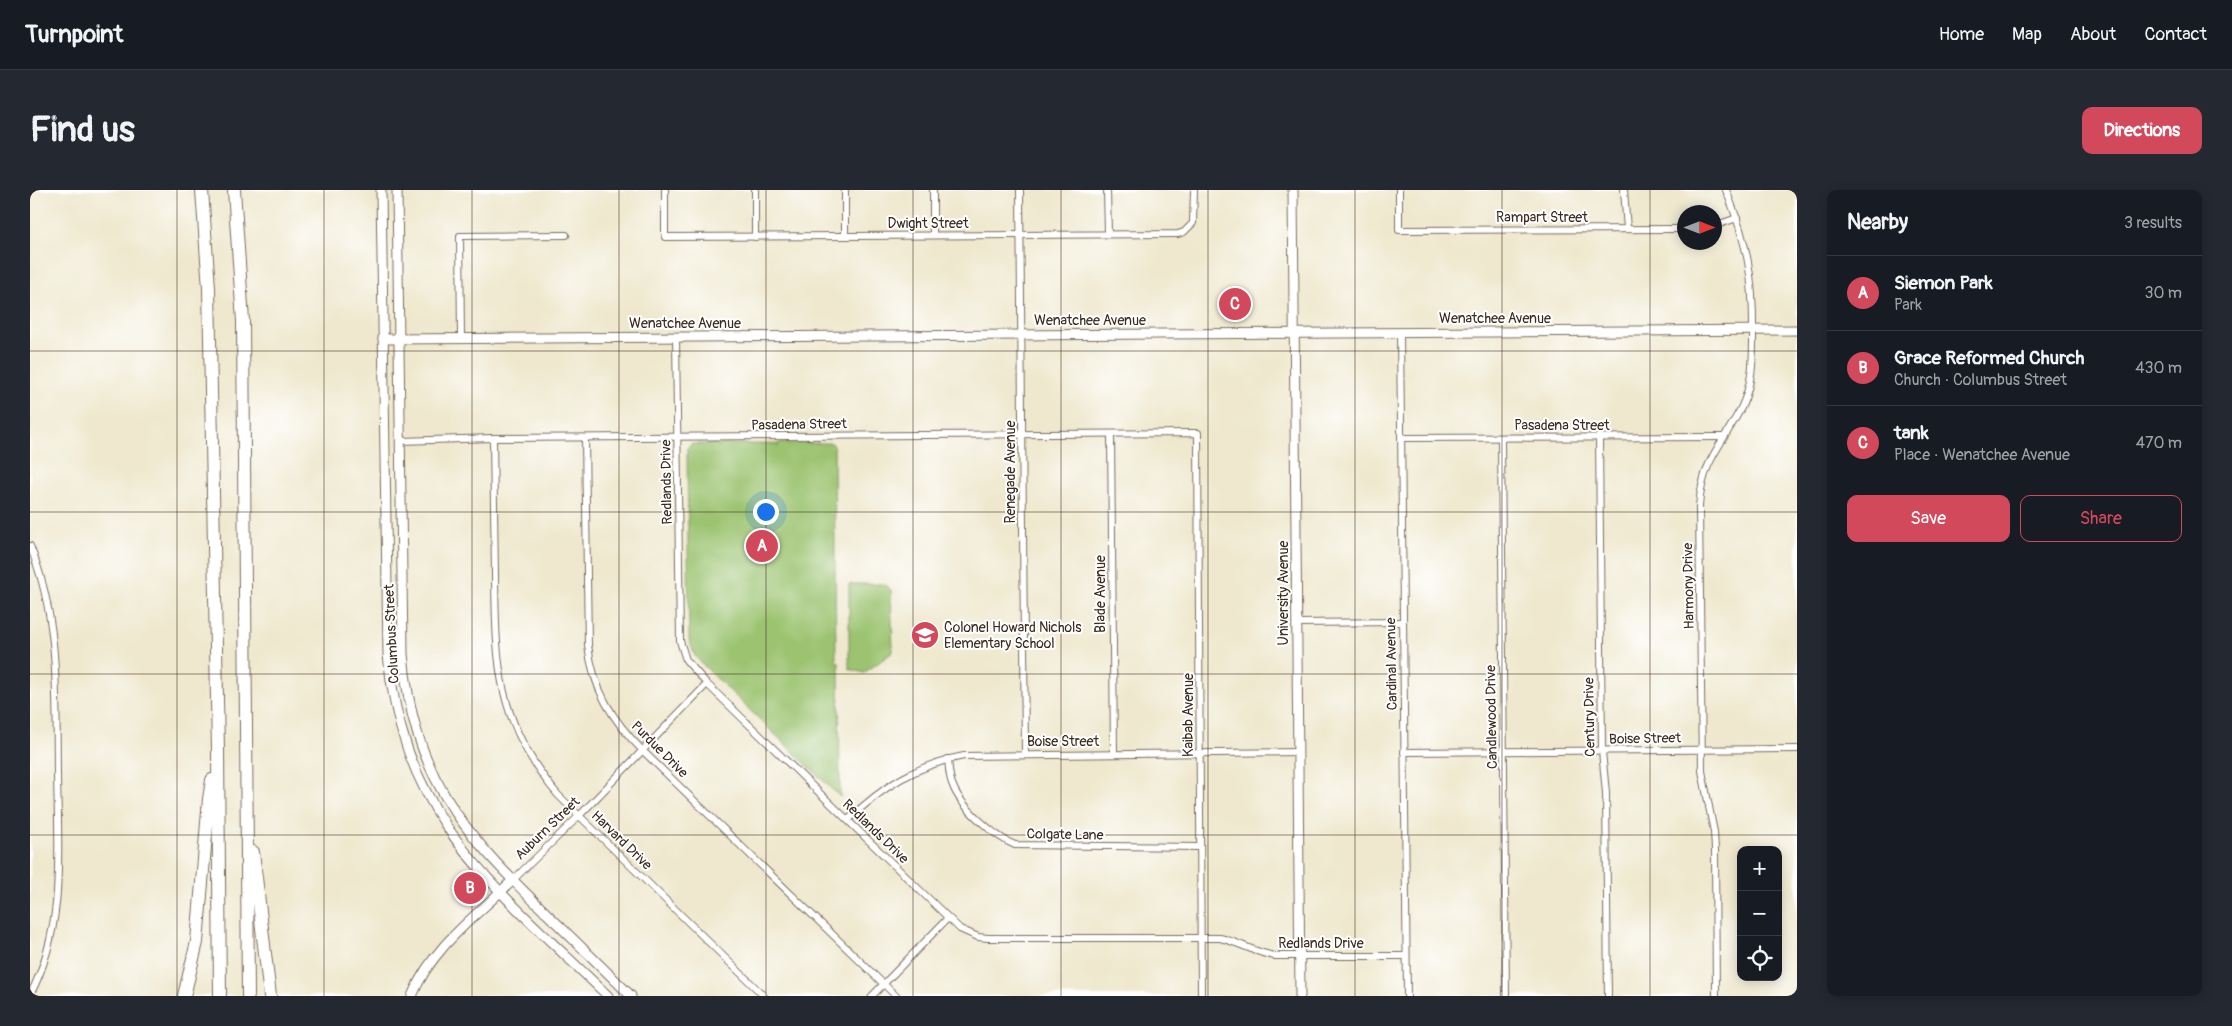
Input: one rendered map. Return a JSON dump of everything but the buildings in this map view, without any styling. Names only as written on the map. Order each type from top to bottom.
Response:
[{"type":"highway","points":[[202,190],[209,288],[218,750],[220,996]]},
{"type":"highway","points":[[234,190],[242,321],[248,996]]},
{"type":"highway","points":[[184,996],[197,942],[209,799],[218,750]]},
{"type":"highway","points":[[245,800],[270,996]]},
{"type":"street","name":"Columbus Street","points":[[382,190],[388,654],[393,701],[410,761],[434,810],[468,857],[501,892],[608,996]]},
{"type":"street","name":"Columbus Street","points":[[397,190],[404,654],[414,720],[428,762],[448,802],[477,843],[631,996]]},
{"type":"street","name":"Dwight Street","points":[[665,190],[665,237],[1178,234],[1189,228],[1194,217],[1194,190]]},
{"type":"street","points":[[755,190],[755,237]]},
{"type":"street","points":[[845,190],[845,236]]},
{"type":"street","points":[[933,190],[933,236]]},
{"type":"street","name":"Renegade Avenue","points":[[1020,190],[1025,754]]},
{"type":"street","points":[[1107,190],[1108,234]]},
{"type":"street","name":"University Avenue","points":[[1293,190],[1300,996]]},
{"type":"street","name":"Rampart Street","points":[[1398,190],[1399,230],[1677,229]]},
{"type":"street","points":[[1624,190],[1626,229]]},
{"type":"street","name":"Harmony Drive","points":[[1716,996],[1715,840],[1704,787],[1702,750],[1699,506],[1703,477],[1708,464],[1747,392],[1753,364],[1754,330],[1752,276],[1737,218],[1726,190]]},
{"type":"street","points":[[1722,223],[1737,218]]},
{"type":"street","points":[[461,338],[460,236],[566,235]]},
{"type":"street","name":"Wenatchee Avenue","points":[[383,339],[1797,330]]},
{"type":"street","name":"Cardinal Avenue","points":[[1400,332],[1406,996]]},
{"type":"street","name":"Redlands Drive","points":[[676,337],[680,641],[686,660],[708,684],[948,918],[968,934],[988,938],[1201,938],[1229,940],[1264,955],[1406,956]]},
{"type":"street","name":"Pasadena Street","points":[[401,441],[493,438],[1198,433]]},
{"type":"street","name":"Kaibab Avenue","points":[[1198,433],[1201,996]]},
{"type":"street","name":"Blade Avenue","points":[[1111,434],[1114,754]]},
{"type":"street","name":"Pasadena Street","points":[[1401,438],[1723,437]]},
{"type":"street","name":"Harvard Drive","points":[[493,438],[496,647],[501,688],[514,727],[533,763],[558,795],[764,996]]},
{"type":"street","name":"Purdue Drive","points":[[585,438],[589,660],[599,694],[626,733],[643,751],[896,996]]},
{"type":"street","name":"Candlewood Drive","points":[[1501,438],[1506,996]]},
{"type":"street","name":"Century Drive","points":[[1599,438],[1602,751],[1606,793],[1608,996]]},
{"type":"street","points":[[30,546],[45,589],[54,647],[58,882],[55,914],[48,946],[30,994]]},
{"type":"street","points":[[1297,623],[1403,622]]},
{"type":"street","name":"Auburn Street","points":[[412,996],[420,979],[440,950],[579,816],[708,684]]},
{"type":"street","name":"Boise Street","points":[[1404,752],[1797,749]]},
{"type":"street","name":"Boise Street","points":[[848,820],[865,803],[893,782],[922,767],[948,759],[983,754],[1298,752]]},
{"type":"street","name":"Colgate Lane","points":[[948,759],[950,779],[960,799],[997,836],[1016,845],[1200,847]]},
{"type":"street","points":[[872,996],[948,918]]},
{"type":"green space","points":[[778,443],[832,443],[834,446],[836,662],[839,662],[840,797],[702,664],[695,656],[689,640],[687,448],[691,444],[718,444],[718,447],[721,444],[776,444],[778,447]]},
{"type":"green space","points":[[849,584],[883,584],[891,590],[893,652],[864,673],[849,669]]},
{"type":"place","name":"tank","points":[[1235,304]]},
{"type":"place","name":"Siemon Park","points":[[762,546]]},
{"type":"place","name":"Colonel Howard Nichols Elementary School","points":[[925,635]]},
{"type":"place","name":"Grace Reformed Church","points":[[470,888]]}]
